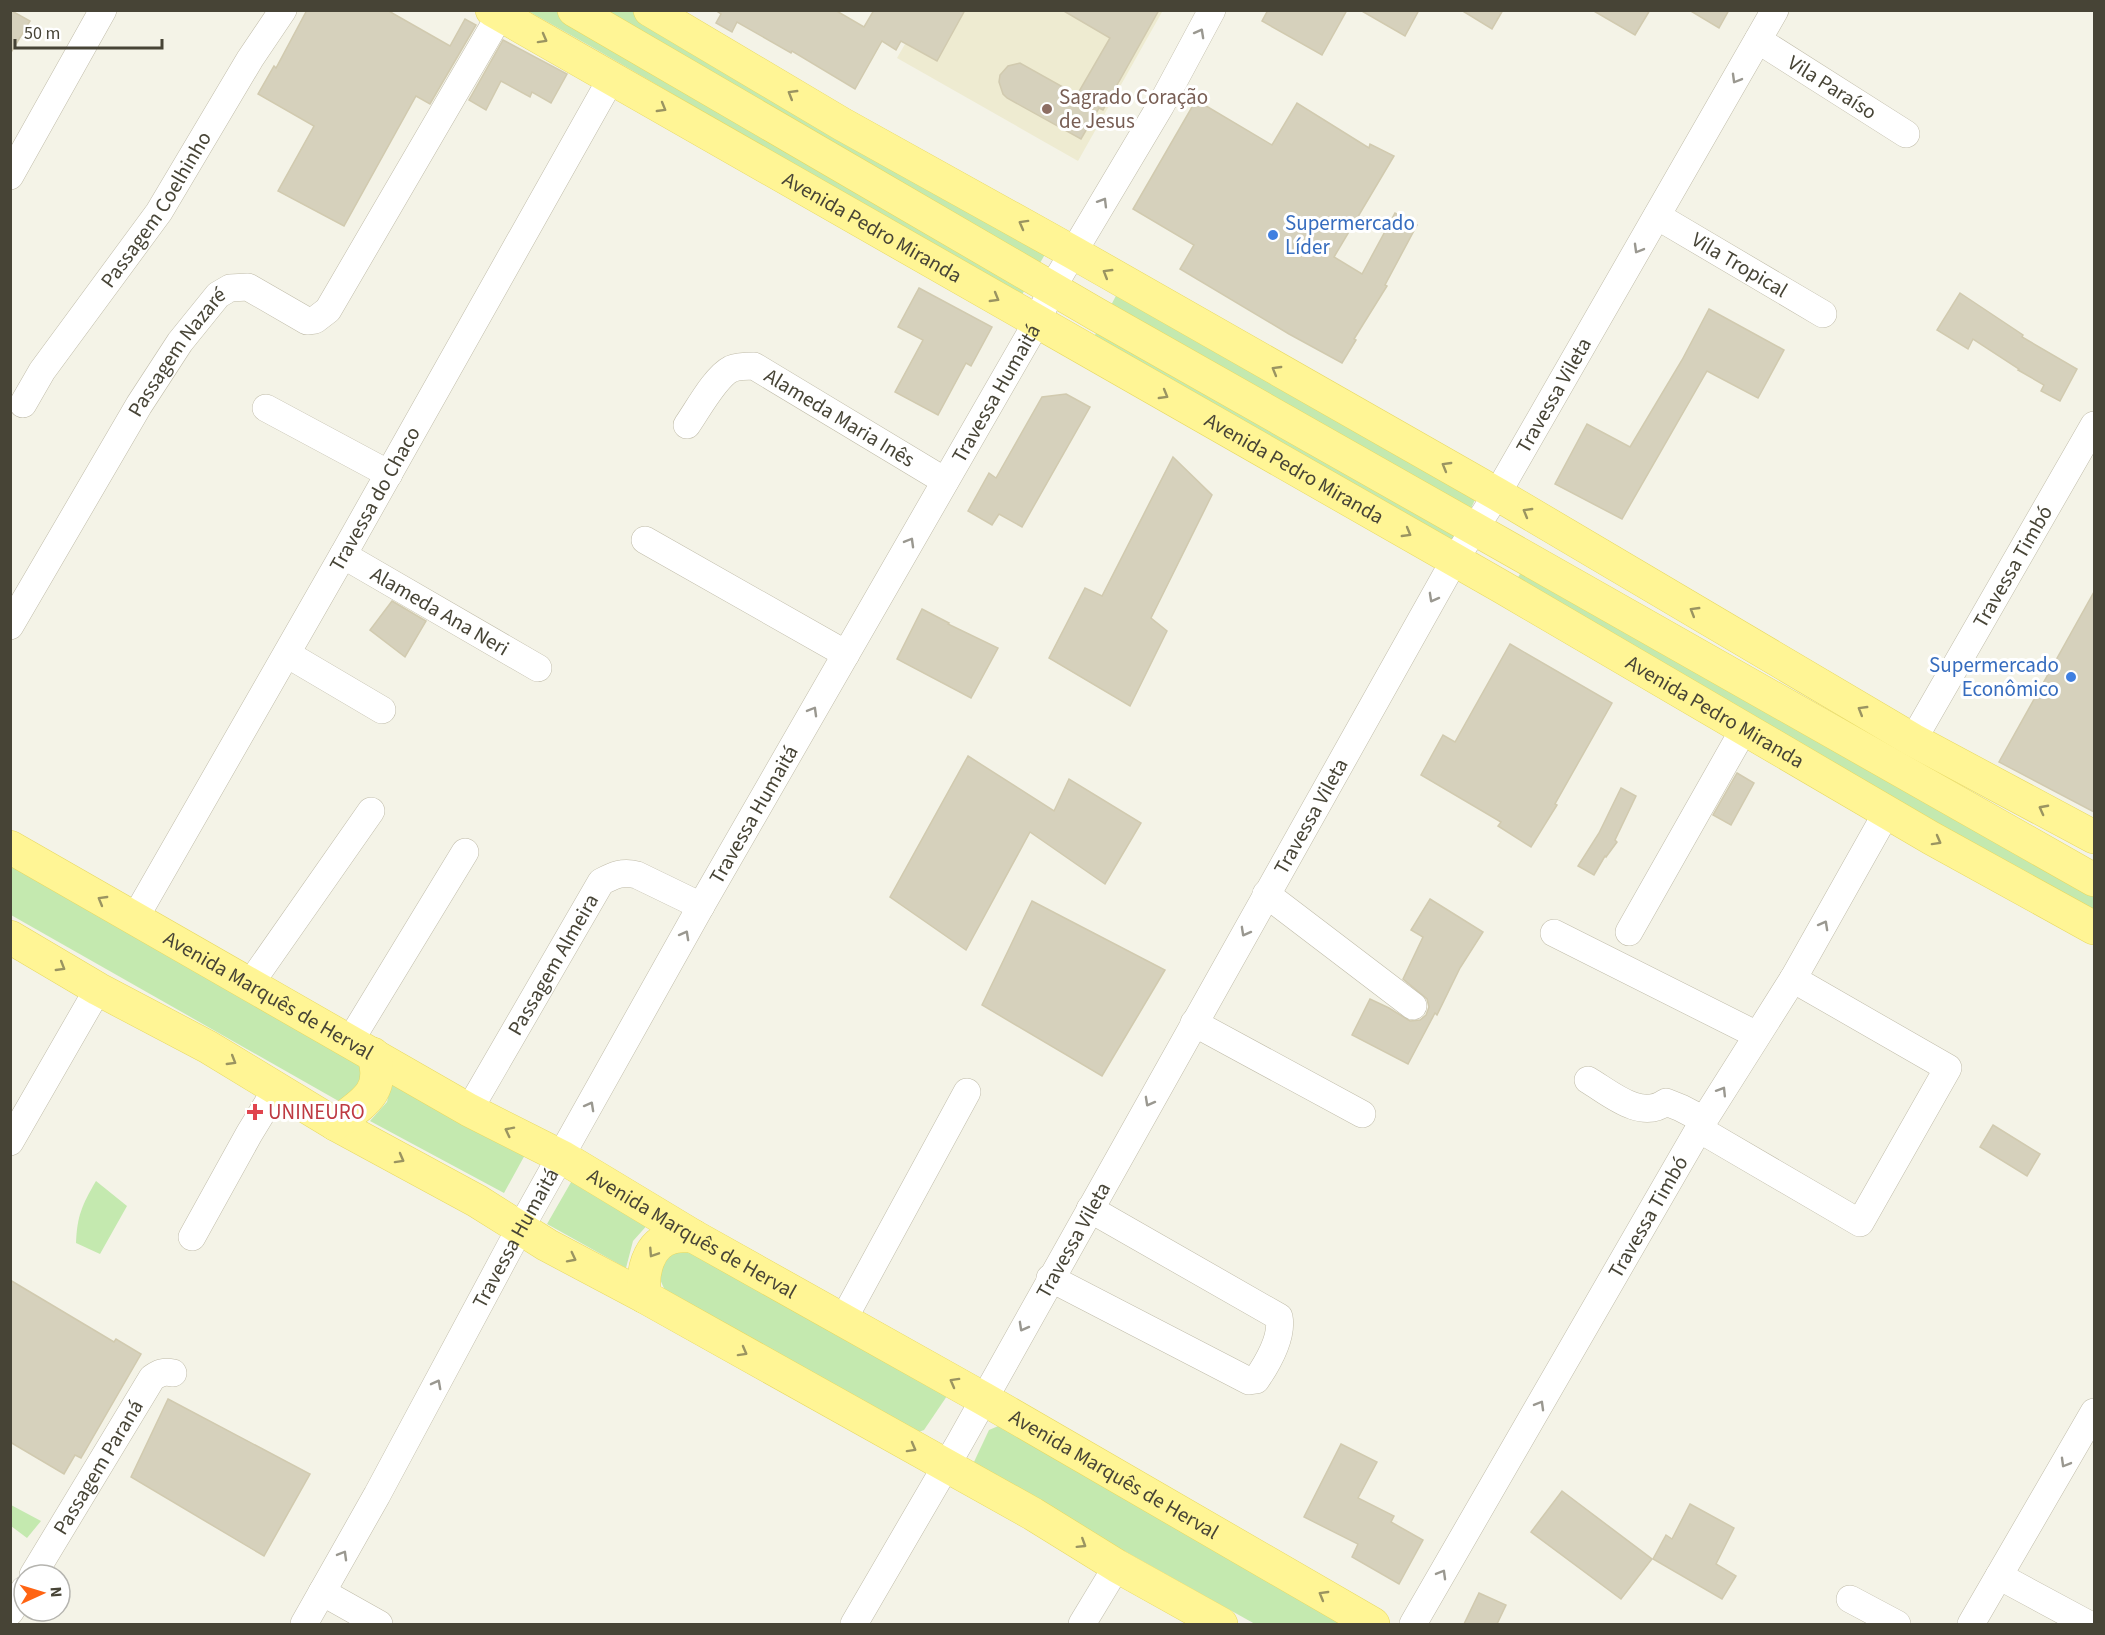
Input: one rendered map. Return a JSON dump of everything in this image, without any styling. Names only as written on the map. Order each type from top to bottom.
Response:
[{"type":"main road","name":"Avenida Pedro Miranda","points":[[574,10],[1052,288],[2094,880]]},
{"type":"main road","points":[[650,11],[842,124],[1497,494],[1912,740],[2094,837]]},
{"type":"main road","name":"Avenida Pedro Miranda","points":[[496,13],[1454,561],[1887,812],[2094,928]]},
{"type":"main road","name":"Avenida Marquês de Herval","points":[[10,848],[469,1110],[562,1157],[693,1236],[984,1399],[1373,1624]]},
{"type":"main road","points":[[10,938],[98,989],[208,1047],[335,1124],[477,1201],[521,1229],[1034,1514],[1117,1566],[1221,1624]]},
{"type":"main road","points":[[335,1124],[372,1094],[378,1074],[362,1048]]},
{"type":"main road","points":[[645,1297],[645,1268],[660,1243],[672,1237],[693,1236]]},
{"type":"street","points":[[10,176],[103,10]]},
{"type":"street","name":"Passagem Coelhinho","points":[[23,404],[42,371],[159,212],[250,59],[283,10]]},
{"type":"street","name":"Travessa Humaitá","points":[[303,1624],[377,1495],[511,1245],[701,906],[1036,322],[1052,288],[1161,105],[1212,10]]},
{"type":"street","name":"Travessa Vileta","points":[[854,1624],[984,1399],[1454,561],[1497,494],[1775,10]]},
{"type":"street","name":"Passagem Nazaré","points":[[10,626],[139,405],[180,342],[218,295],[230,288],[248,287],[307,321],[315,320],[328,310],[496,13]]},
{"type":"street","name":"Vila Paraíso","points":[[1758,40],[1906,134]]},
{"type":"street","name":"Travessa do Chaco","points":[[135,918],[287,654],[611,79]]},
{"type":"street","name":"Vila Tropical","points":[[1657,216],[1823,314]]},
{"type":"street","name":"Alameda Maria Inês","points":[[687,425],[721,377],[731,369],[754,366],[945,481]]},
{"type":"street","points":[[266,408],[388,474]]},
{"type":"street","name":"Travessa Timbó","points":[[1912,740],[2094,425]]},
{"type":"street","points":[[645,540],[846,654]]},
{"type":"street","name":"Alameda Ana Neri","points":[[343,555],[538,668]]},
{"type":"street","points":[[287,654],[382,710]]},
{"type":"street","points":[[1629,932],[1744,729]]},
{"type":"street","points":[[250,984],[371,811]]},
{"type":"street","name":"Travessa Timbó","points":[[1413,1624],[1702,1124],[1793,979],[1887,812]]},
{"type":"street","points":[[362,1048],[465,852]]},
{"type":"street","name":"Passagem Almeira","points":[[469,1110],[601,882],[613,875],[627,872],[701,906]]},
{"type":"street","points":[[1266,894],[1413,1006]]},
{"type":"street","points":[[1554,933],[1757,1035]]},
{"type":"street","points":[[1588,1080],[1642,1110],[1661,1106],[1666,1102],[1681,1108],[1702,1124],[1860,1223],[1948,1068],[1793,979]]},
{"type":"street","points":[[10,1142],[98,989]]},
{"type":"street","points":[[1194,1023],[1362,1114]]},
{"type":"street","points":[[192,1237],[277,1088]]},
{"type":"street","points":[[843,1320],[967,1092]]},
{"type":"street","points":[[1050,1278],[1249,1381],[1256,1380],[1279,1335],[1281,1327],[1279,1317],[1090,1209]]},
{"type":"street","name":"Passagem Paraná","points":[[40,1563],[152,1378],[166,1371],[172,1373]]},
{"type":"street","points":[[1971,1624],[2094,1412]]},
{"type":"street","points":[[1082,1624],[1117,1566]]},
{"type":"street","points":[[1999,1576],[2088,1624]]},
{"type":"street","points":[[322,1592],[379,1624]]},
{"type":"street","points":[[1850,1599],[1897,1624]]},
{"type":"shaded area","name":"Sagrado Coração de Jesus","points":[[1159,10],[1162,12],[1078,161],[897,58],[924,11]]},
{"type":"green space","points":[[528,11],[563,11],[1028,283],[1020,299],[652,82]]},
{"type":"green space","points":[[591,11],[632,11],[1048,249],[1036,270]]},
{"type":"green space","points":[[1120,288],[1479,491],[1468,515],[1108,311]]},
{"type":"green space","points":[[1101,323],[1464,529],[1453,546],[1093,339]]},
{"type":"green space","points":[[1526,564],[2094,887],[2094,916],[1514,584]]},
{"type":"green space","points":[[11,860],[364,1061],[361,1086],[342,1103],[11,915]]},
{"type":"green space","points":[[393,1075],[526,1153],[504,1193],[370,1121],[387,1102]]},
{"type":"green space","points":[[574,1177],[650,1222],[633,1241],[626,1268],[547,1224]]},
{"type":"green space","points":[[96,1181],[127,1206],[100,1254],[76,1243],[81,1211]]},
{"type":"green space","points":[[688,1245],[947,1396],[924,1430],[916,1433],[666,1293],[659,1277],[664,1256]]},
{"type":"green space","points":[[1003,1424],[1352,1624],[1255,1624],[978,1469],[973,1464],[989,1430]]},
{"type":"green space","points":[[11,1505],[41,1521],[27,1538],[11,1526]]},
{"type":"building","points":[[10,10],[30,21],[10,54]]},
{"type":"building","points":[[307,10],[387,10],[450,46],[465,19],[476,25],[430,104],[416,96],[344,226],[278,191],[314,126],[258,94],[274,66],[276,68]]},
{"type":"building","points":[[715,10],[835,10],[864,27],[874,10],[965,10],[937,61],[901,41],[896,50],[882,41],[855,89],[792,51],[791,53],[737,22],[732,32],[716,23],[721,14]]},
{"type":"building","points":[[1062,10],[1159,10],[1103,110],[1099,108],[1081,139],[1007,98],[999,82],[1000,75],[1008,66],[1020,63],[1077,95],[1110,38]]},
{"type":"building","points":[[1268,10],[1347,10],[1322,55],[1262,21]]},
{"type":"building","points":[[1360,10],[1419,10],[1405,36]]},
{"type":"building","points":[[1461,10],[1503,10],[1492,29]]},
{"type":"building","points":[[1592,10],[1650,10],[1635,35]]},
{"type":"building","points":[[1689,10],[1729,10],[1719,28]]},
{"type":"building","points":[[503,40],[567,74],[551,103],[532,92],[530,97],[501,81],[486,110],[469,100]]},
{"type":"building","points":[[1196,100],[1272,145],[1297,103],[1369,148],[1370,144],[1394,156],[1334,257],[1362,274],[1395,213],[1417,225],[1385,285],[1387,286],[1342,363],[1180,269],[1194,245],[1133,209]]},
{"type":"building","points":[[919,288],[992,327],[971,366],[966,363],[938,415],[895,392],[923,340],[898,327]]},
{"type":"building","points":[[1960,293],[2023,335],[2022,337],[2077,369],[2060,401],[2041,391],[2044,385],[1973,339],[1968,349],[1937,330]]},
{"type":"building","points":[[1709,309],[1784,350],[1758,398],[1707,371],[1622,519],[1555,484],[1587,424],[1630,447],[1682,360]]},
{"type":"building","points":[[1066,394],[1090,407],[1022,527],[999,514],[992,525],[968,511],[989,473],[996,478],[1042,397]]},
{"type":"building","points":[[1173,457],[1212,495],[1151,618],[1167,631],[1130,706],[1049,658],[1085,588],[1102,596]]},
{"type":"building","name":"Supermercado Econômico","points":[[2094,592],[2094,812],[1999,762]]},
{"type":"building","points":[[392,601],[426,621],[405,657],[370,630]]},
{"type":"building","points":[[922,609],[998,648],[971,698],[897,659]]},
{"type":"building","points":[[1510,644],[1612,703],[1555,804],[1557,805],[1531,847],[1498,826],[1501,822],[1421,775],[1443,735],[1455,742]]},
{"type":"building","points":[[968,756],[1054,811],[1069,779],[1141,823],[1105,884],[1030,832],[966,950],[890,897]]},
{"type":"building","points":[[1737,773],[1754,783],[1731,825],[1713,815]]},
{"type":"building","points":[[1621,788],[1636,796],[1615,840],[1617,842],[1605,856],[1594,875],[1578,866],[1599,833]]},
{"type":"building","points":[[1430,899],[1483,932],[1460,968],[1437,1015],[1435,1013],[1408,1064],[1352,1035],[1370,999],[1410,1021],[1420,1020],[1426,1015],[1429,1007],[1427,999],[1403,979],[1423,937],[1411,930]]},
{"type":"building","points":[[1032,901],[1165,970],[1102,1076],[982,1005]]},
{"type":"building","points":[[1993,1125],[2040,1154],[2027,1176],[1980,1147]]},
{"type":"building","points":[[10,1280],[114,1342],[116,1339],[141,1354],[81,1458],[75,1455],[64,1474],[10,1442]]},
{"type":"building","points":[[168,1399],[310,1474],[264,1556],[131,1477]]},
{"type":"building","points":[[1341,1444],[1377,1462],[1358,1498],[1394,1516],[1391,1522],[1423,1540],[1399,1584],[1352,1557],[1358,1544],[1304,1517]]},
{"type":"building","points":[[1562,1491],[1652,1559],[1621,1599],[1531,1532]]},
{"type":"building","points":[[1690,1504],[1734,1528],[1716,1564],[1736,1576],[1722,1599],[1653,1559],[1666,1535],[1672,1539]]},
{"type":"building","points":[[1479,1593],[1506,1605],[1497,1624],[1464,1624]]},
{"type":"place","name":"Sagrado Coração de Jesus","points":[[1047,109]]},
{"type":"place","name":"Supermercado Líder","points":[[1273,235]]},
{"type":"place","name":"Supermercado Econômico","points":[[2071,677]]},
{"type":"place","name":"UNINEURO","points":[[255,1112]]}]
